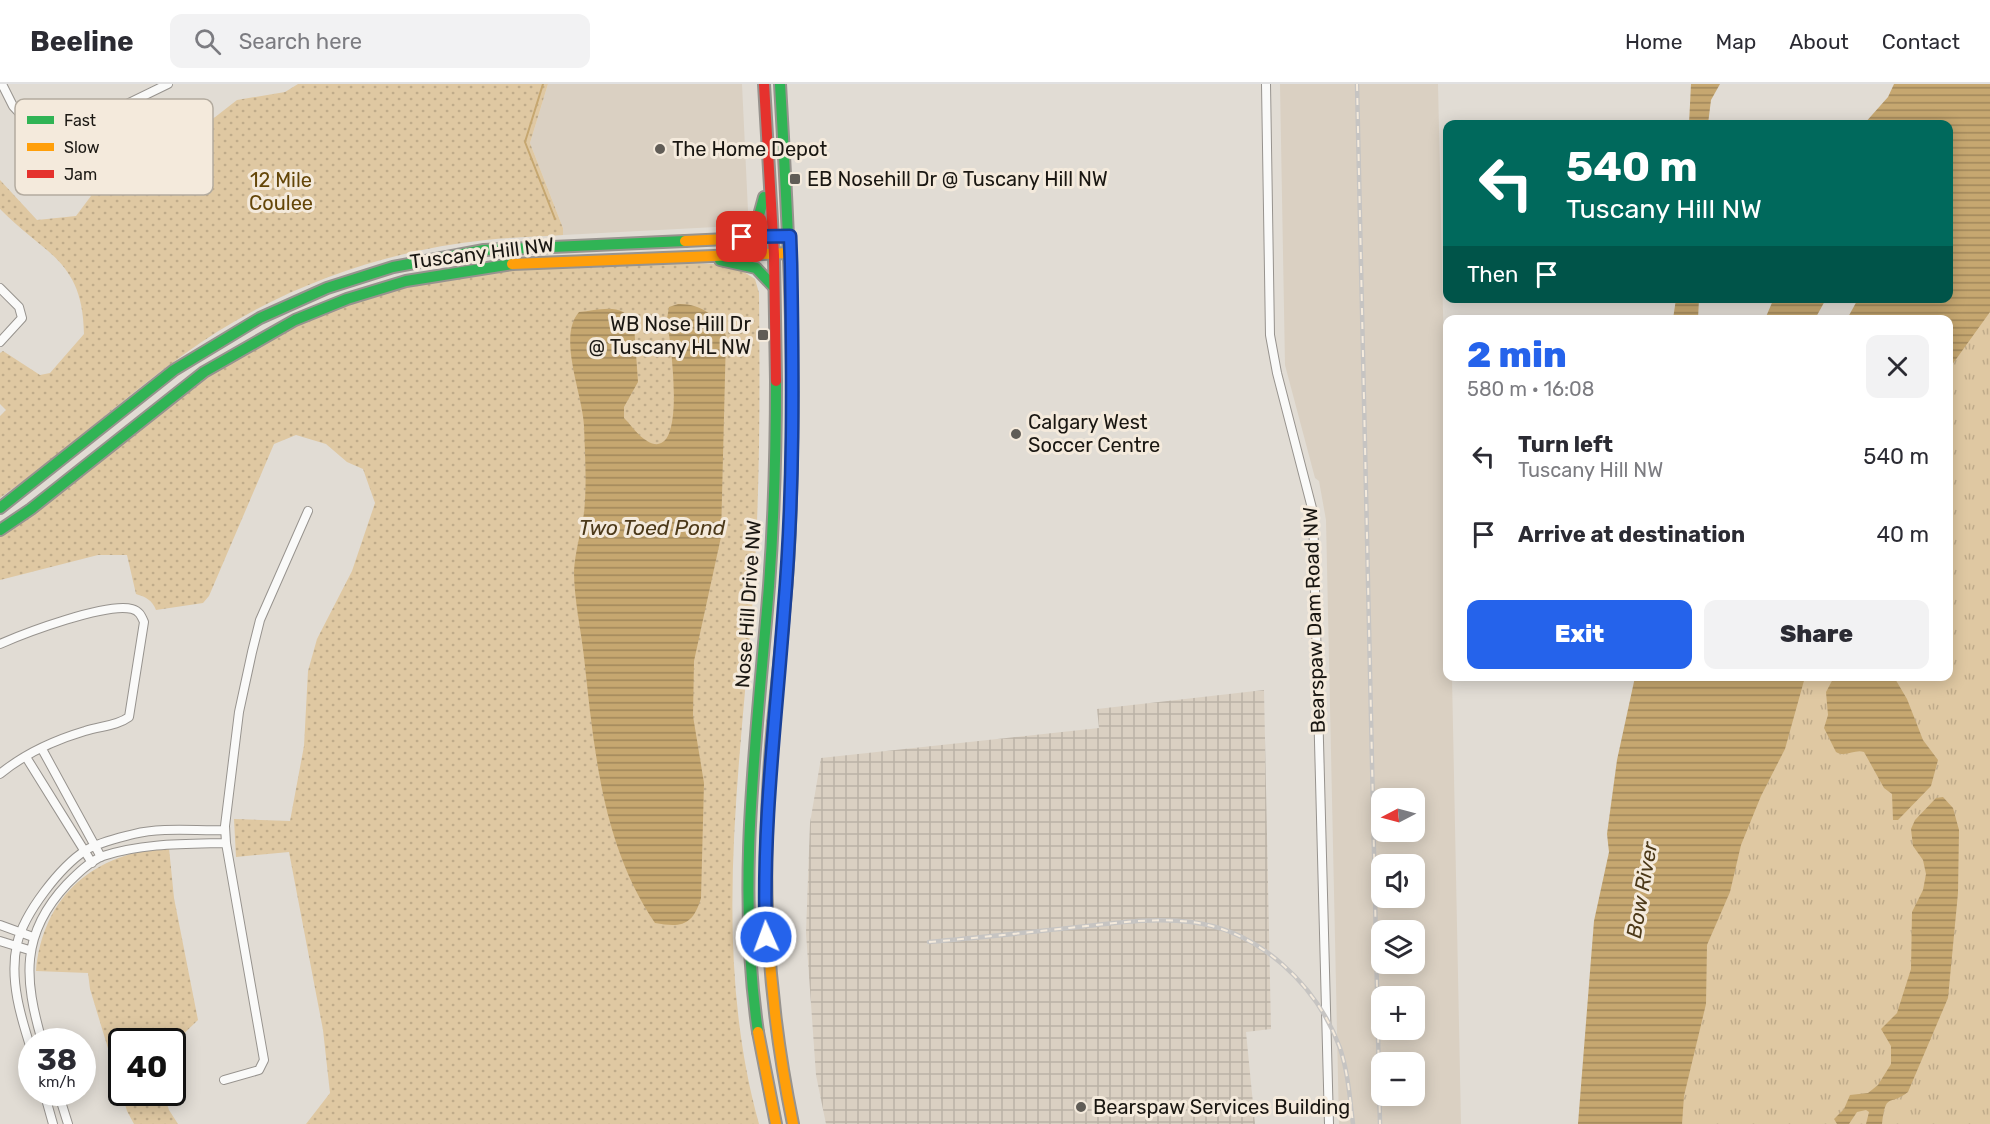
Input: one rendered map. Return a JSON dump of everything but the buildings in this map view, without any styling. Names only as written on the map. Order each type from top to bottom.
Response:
[{"type":"street","points":[[2,84],[15,108]]},
{"type":"street","points":[[137,99],[168,84]]},
{"type":"street","name":"Nose Hill Drive NW","points":[[764,84],[773,286],[774,487],[750,813],[748,887],[751,964],[756,1011],[776,1124]]},
{"type":"street","name":"Nose Hill Drive NW","points":[[780,84],[790,236],[791,486],[784,609],[768,792],[764,887],[771,999],[793,1124]]},
{"type":"street","name":"Bearspaw Dam Road NW","points":[[1266,84],[1270,335],[1277,373],[1313,512],[1329,1124]]},
{"type":"street","points":[[742,237],[753,230],[762,212],[767,143]]},
{"type":"street","name":"Tuscany Hill NW","points":[[0,508],[174,370],[260,318],[327,288],[393,267],[484,250],[790,236]]},
{"type":"street","name":"Tuscany Hill NW","points":[[0,530],[31,509],[204,372],[266,334],[323,308],[406,281],[466,270],[548,261],[790,253]]},
{"type":"street","points":[[696,256],[756,268],[773,286]]},
{"type":"street","points":[[0,288],[19,307],[22,318],[0,342]]},
{"type":"street","points":[[224,1080],[259,1070],[264,1060],[231,882],[226,836],[239,712],[260,620],[308,511]]},
{"type":"street","points":[[0,644],[75,617],[117,609],[130,608],[140,613],[144,622],[129,717],[121,723],[87,730],[42,749],[0,774]]},
{"type":"street","points":[[42,749],[101,857]]},
{"type":"street","points":[[26,757],[92,863]]},
{"type":"street","points":[[24,1028],[18,1009],[16,946],[21,931],[42,895],[62,870],[86,850],[96,845],[136,833],[226,836]]},
{"type":"street","points":[[38,1028],[32,1006],[29,950],[51,902],[101,857],[140,846],[226,836]]},
{"type":"street","points":[[0,925],[33,937]]},
{"type":"street","points":[[0,941],[29,950]]},
{"type":"street","points":[[47,1106],[51,1124],[67,1121],[62,1106]]},
{"type":"shaded area","points":[[548,84],[742,84],[748,211],[735,226],[563,235],[563,228],[530,143]]},
{"type":"shaded area","points":[[1280,84],[1438,84],[1443,315],[1443,681],[1452,681],[1461,1124],[1339,1124],[1326,520],[1319,481],[1315,478],[1285,365]]},
{"type":"shaded area","points":[[1264,690],[1271,1029],[1246,1032],[1255,1124],[826,1124],[816,1075],[806,933],[810,823],[821,758],[1099,728],[1097,709]]},
{"type":"green space","name":"12 Mile Coulee","points":[[298,84],[548,84],[530,143],[563,228],[563,235],[505,238],[446,245],[366,264],[289,293],[217,332],[183,355],[0,498],[0,416],[6,410],[0,404],[0,353],[3,351],[40,375],[50,373],[84,334],[82,309],[77,290],[69,274],[46,249],[0,209],[0,180],[37,220],[76,216],[90,195],[213,195],[213,119],[237,100],[285,92]]},
{"type":"green space","points":[[664,262],[733,265],[755,279],[759,293],[757,521],[733,861],[733,927],[736,993],[744,1059],[759,1124],[306,1124],[330,1093],[323,1030],[289,852],[236,857],[234,819],[290,821],[304,746],[308,671],[317,639],[352,571],[375,503],[363,469],[347,462],[326,444],[296,435],[274,444],[209,596],[203,603],[156,610],[148,599],[136,594],[127,555],[98,555],[0,580],[0,536],[209,376],[276,336],[312,319],[386,292],[462,275],[542,267]]},
{"type":"green space","points":[[1990,302],[1990,1124],[1672,1124],[1700,938],[1796,681],[1953,681],[1953,353]]},
{"type":"green space","points":[[169,848],[174,898],[198,1020],[186,1032],[186,1028],[108,1028],[108,1048],[90,989],[88,973],[36,971],[41,944],[49,920],[77,882],[118,858],[142,851]]},
{"type":"green space","points":[[125,1106],[168,1106],[178,1124],[134,1124]]},
{"type":"water","points":[[1691,84],[1720,84],[1711,100],[1708,120],[1689,120]]},
{"type":"water","points":[[1894,84],[1990,84],[1990,312],[1953,363],[1953,315],[1849,315],[1856,303],[1953,303],[1953,120],[1868,120],[1888,97]]},
{"type":"water","points":[[1675,303],[1699,303],[1698,315],[1674,315]]},
{"type":"water","points":[[1772,303],[1824,303],[1817,315],[1767,315]]},
{"type":"water","name":"Two Toed Pond","points":[[678,304],[701,308],[707,312],[718,322],[726,336],[721,537],[694,661],[693,716],[704,783],[701,898],[690,919],[672,925],[655,923],[637,893],[612,829],[597,761],[574,582],[584,513],[586,470],[583,413],[573,367],[570,336],[579,312],[611,309],[630,317],[634,325],[638,382],[624,407],[624,418],[644,439],[660,444],[669,435],[673,417],[673,371],[667,319],[669,307]]},
{"type":"water","name":"Bow River","points":[[1634,681],[1804,681],[1785,749],[1761,796],[1741,845],[1730,892],[1707,945],[1706,1004],[1684,1096],[1682,1124],[1578,1124],[1594,921],[1609,852],[1607,834],[1617,760]]},
{"type":"water","points":[[1832,681],[1896,681],[1907,699],[1923,740],[1938,760],[1931,786],[1898,820],[1893,820],[1892,794],[1884,788],[1864,752],[1840,754],[1836,752],[1824,728],[1828,715],[1826,692]]},
{"type":"water","points":[[1943,797],[1953,808],[1959,830],[1958,893],[1948,998],[1908,1092],[1887,1103],[1882,1124],[1866,1124],[1869,1112],[1866,1110],[1857,1112],[1849,1124],[1837,1124],[1834,1119],[1844,1109],[1850,1095],[1868,1093],[1878,1085],[1891,1064],[1891,1046],[1881,1029],[1897,1013],[1911,969],[1912,912],[1923,890],[1926,874],[1923,860],[1913,846],[1911,829],[1915,820],[1936,798]]},
{"type":"waterway","points":[[543,84],[525,142],[555,219]]},
{"type":"railway","points":[[1357,84],[1380,1124]]},
{"type":"railway","points":[[929,942],[1161,920],[1191,922],[1216,927],[1240,936],[1282,964],[1317,1003],[1330,1025],[1343,1057],[1353,1124]]},
{"type":"traffic: fast","points":[[773,723],[788,569],[792,431],[789,258],[780,84]]},
{"type":"traffic: fast","points":[[743,237],[758,219],[764,197]]},
{"type":"traffic: fast","points":[[0,508],[174,370],[260,318],[327,288],[393,267],[484,250],[685,241]]},
{"type":"traffic: fast","points":[[720,260],[756,268],[773,286]]},
{"type":"traffic: fast","points":[[0,530],[31,509],[204,372],[295,320],[347,299],[406,281],[512,264]]},
{"type":"traffic: fast","points":[[758,1032],[752,976],[749,865],[754,753],[772,535],[776,381]]},
{"type":"traffic: slow","points":[[685,241],[790,236]]},
{"type":"traffic: slow","points":[[512,264],[790,253]]},
{"type":"traffic: slow","points":[[773,723],[767,825],[768,924],[776,1023],[793,1124]]},
{"type":"traffic: slow","points":[[758,1032],[776,1124]]},
{"type":"traffic: jam","points":[[764,84],[774,255],[776,381]]},
{"type":"place","name":"The Home Depot","points":[[660,149]]},
{"type":"place","name":"EB Nosehill Dr @ Tuscany Hill NW","points":[[795,179]]},
{"type":"place","name":"WB Nose Hill Dr @ Tuscany HL NW","points":[[763,335]]},
{"type":"place","name":"Calgary West Soccer Centre","points":[[1016,434]]},
{"type":"place","name":"Bearspaw Services Building","points":[[1081,1107]]},
{"type":"route","points":[[742,237],[790,236],[792,293],[791,486],[784,609],[766,809],[764,887],[766,937]]}]
